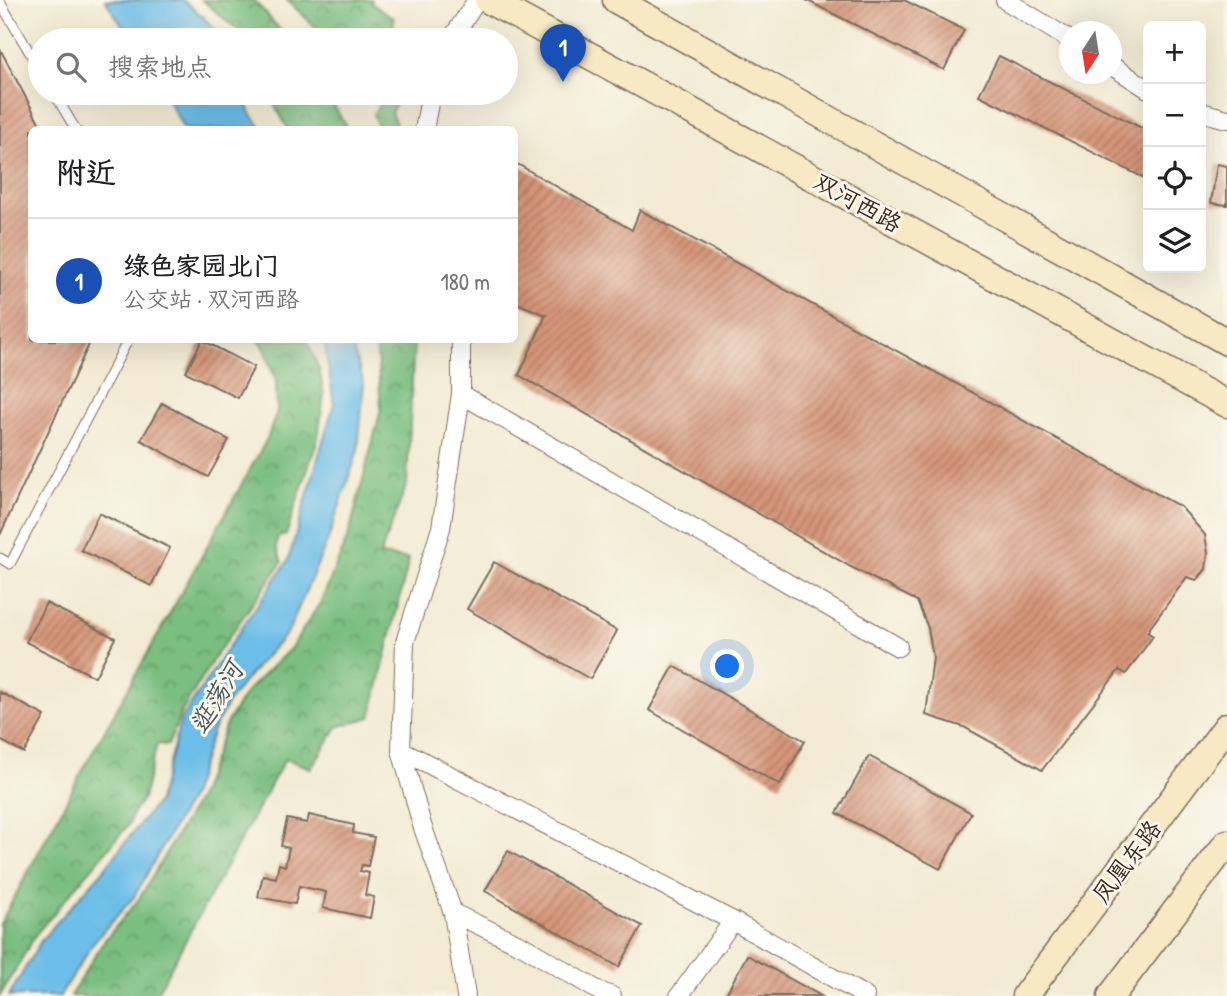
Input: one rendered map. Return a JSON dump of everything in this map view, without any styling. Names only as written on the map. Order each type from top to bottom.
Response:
[{"type":"street","points":[[460,28],[477,0]]},
{"type":"street","name":"双河西路","points":[[488,0],[1227,404]]},
{"type":"street","points":[[616,0],[1227,342]]},
{"type":"street","points":[[1005,0],[1059,34]]},
{"type":"street","points":[[1122,73],[1143,86]]},
{"type":"street","points":[[425,126],[429,105]]},
{"type":"street","points":[[1206,113],[1227,119]]},
{"type":"street","points":[[461,343],[461,394],[442,528],[405,642],[401,750],[422,825],[453,914],[467,996]]},
{"type":"street","points":[[461,394],[898,647]]},
{"type":"street","name":"凤凰东路","points":[[1025,996],[1227,726]]},
{"type":"street","points":[[401,750],[733,920],[865,996]]},
{"type":"street","points":[[1111,996],[1227,843]]},
{"type":"street","points":[[453,914],[523,946],[612,996]]},
{"type":"street","points":[[679,996],[733,920]]},
{"type":"lane","points":[[0,2],[28,50]]},
{"type":"lane","points":[[61,105],[74,126]]},
{"type":"lane","points":[[0,558],[10,564],[126,343]]},
{"type":"green space","points":[[202,0],[254,0],[278,28],[235,28]]},
{"type":"green space","points":[[287,0],[372,0],[371,3],[394,18],[393,28],[316,28]]},
{"type":"green space","points":[[275,105],[333,105],[346,126],[286,126]]},
{"type":"green space","points":[[380,105],[395,105],[391,112],[397,126],[378,126],[373,114]]},
{"type":"green space","points":[[262,343],[308,343],[319,369],[324,394],[318,438],[286,535],[278,537],[276,546],[282,562],[214,658],[182,711],[168,745],[157,744],[143,798],[129,824],[36,934],[0,996],[0,924],[267,439],[277,411],[276,381]]},
{"type":"green space","points":[[374,343],[414,343],[407,484],[380,555],[409,559],[371,717],[337,727],[311,768],[285,759],[155,996],[70,996],[104,941],[139,899],[199,797],[227,722],[247,691],[291,648],[322,600],[349,534],[381,409]]},
{"type":"water","points":[[105,0],[183,0],[214,28],[124,28]]},
{"type":"water","points":[[171,105],[248,105],[260,126],[182,126]]},
{"type":"water","name":"逛荡河","points":[[324,343],[351,343],[364,384],[358,450],[328,540],[288,632],[230,699],[213,730],[191,796],[134,897],[96,939],[60,996],[9,996],[42,939],[101,873],[158,801],[181,720],[288,561],[334,404]]},
{"type":"building","points":[[806,0],[904,0],[964,30],[944,70]]},
{"type":"building","points":[[0,49],[41,126],[28,126],[28,343],[90,343],[0,535]]},
{"type":"building","points":[[999,56],[1143,128],[1143,177],[979,95]]},
{"type":"building","points":[[518,164],[632,230],[640,210],[1181,507],[1205,535],[1208,553],[1206,569],[1197,580],[1187,577],[1147,632],[1153,636],[1126,674],[1119,670],[1042,770],[964,727],[926,715],[933,657],[928,628],[917,601],[851,567],[519,375],[546,315],[518,304]]},
{"type":"building","points":[[1217,164],[1227,166],[1227,205],[1211,203]]},
{"type":"building","points":[[200,343],[208,343],[254,367],[238,398],[186,372]]},
{"type":"building","points":[[162,403],[229,440],[208,477],[141,440]]},
{"type":"building","points":[[99,513],[170,548],[151,586],[81,550]]},
{"type":"building","points":[[494,562],[617,631],[590,679],[467,609]]},
{"type":"building","points":[[46,603],[115,638],[95,677],[26,642]]},
{"type":"building","points":[[674,666],[805,741],[780,785],[649,710]]},
{"type":"building","points":[[0,692],[45,716],[24,753],[0,740]]},
{"type":"building","points":[[869,756],[971,813],[940,869],[837,813]]},
{"type":"building","points":[[309,815],[354,825],[353,833],[374,837],[368,866],[362,865],[360,871],[369,873],[365,895],[374,897],[370,918],[323,908],[326,892],[299,886],[295,904],[258,897],[263,875],[276,878],[279,864],[285,866],[289,848],[281,846],[287,819],[307,823]]},
{"type":"building","points":[[508,851],[642,926],[619,967],[485,891]]},
{"type":"building","points":[[747,955],[821,996],[725,996]]},
{"type":"place","name":"绿色家园北门","points":[[563,82]]}]
